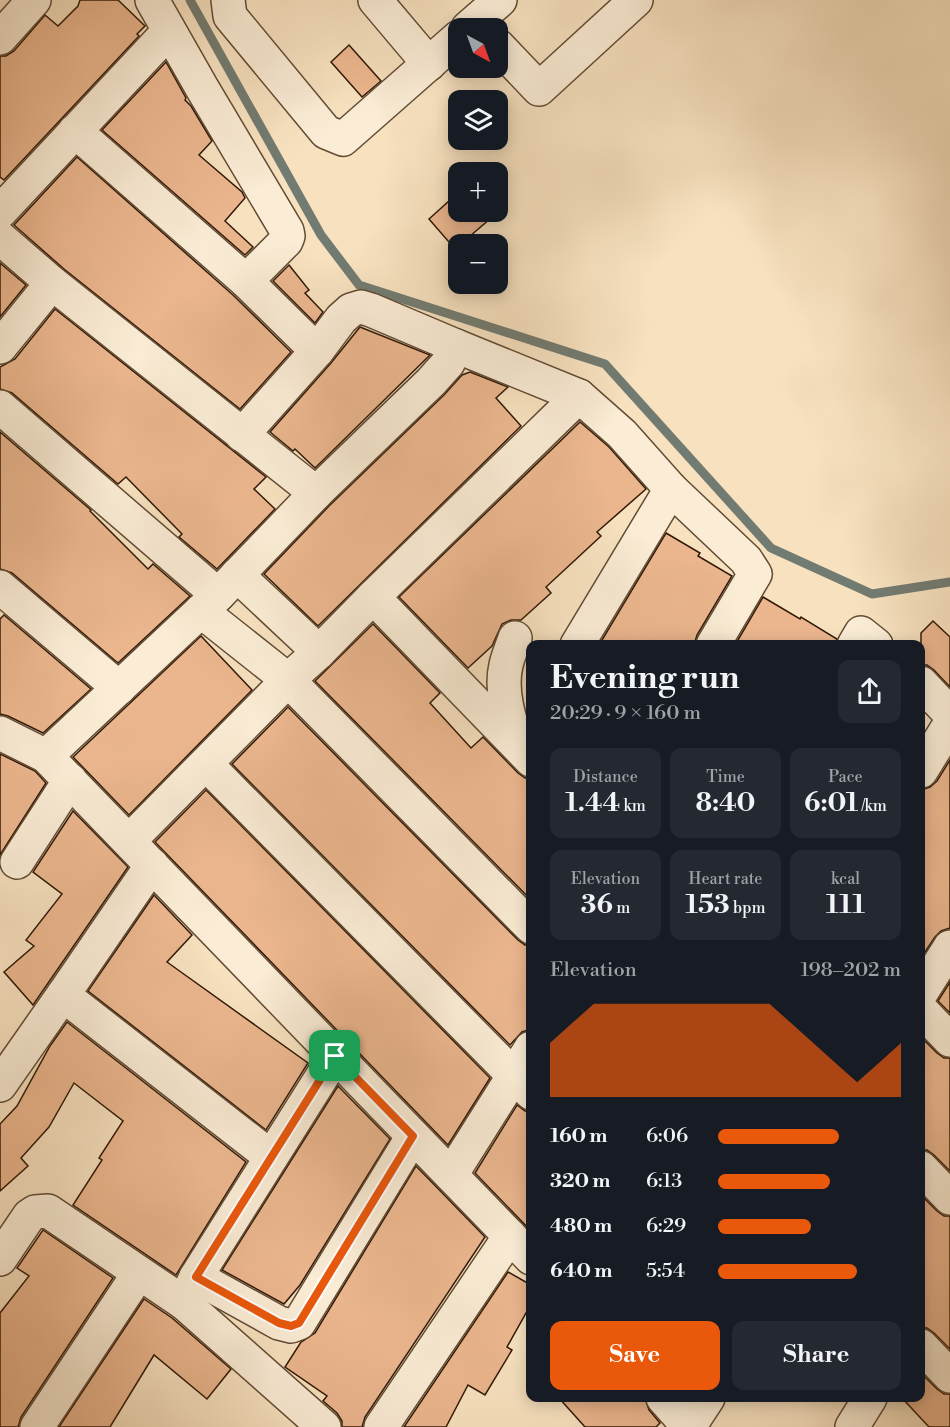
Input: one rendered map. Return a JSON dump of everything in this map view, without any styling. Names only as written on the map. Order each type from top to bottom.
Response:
[{"type":"street","points":[[0,38],[34,0]]},
{"type":"street","points":[[152,0],[287,231],[286,241],[246,281]]},
{"type":"street","points":[[228,0],[230,16],[326,132],[343,140],[448,48]]},
{"type":"street","points":[[375,0],[429,63]]},
{"type":"street","points":[[482,18],[500,0]]},
{"type":"street","points":[[508,56],[539,89],[636,0]]},
{"type":"street","points":[[0,212],[169,31]]},
{"type":"street","points":[[75,131],[246,281],[317,351]]},
{"type":"street","points":[[0,238],[52,283],[316,493]]},
{"type":"street","points":[[0,347],[52,283]]},
{"type":"street","points":[[242,435],[317,351],[341,319],[351,310],[361,307],[579,396],[622,434],[671,489],[746,560],[755,574],[715,640]]},
{"type":"street","points":[[46,756],[219,594],[316,493],[431,382],[448,363],[456,346]]},
{"type":"street","points":[[129,841],[288,680],[579,396]]},
{"type":"street","points":[[0,407],[219,594],[319,652]]},
{"type":"street","points":[[581,640],[671,489]]},
{"type":"street","points":[[2,593],[118,688]]},
{"type":"street","points":[[219,594],[288,680],[526,922]]},
{"type":"street","points":[[373,597],[526,742]]},
{"type":"street","points":[[857,640],[861,633],[870,640]]},
{"type":"street","points":[[515,638],[506,666],[505,688],[508,716],[526,742]]},
{"type":"street","points":[[925,687],[950,714]]},
{"type":"street","points":[[925,765],[950,724]]},
{"type":"street","points":[[0,733],[46,756],[232,946],[520,1247],[381,1427]]},
{"type":"street","points":[[206,764],[525,1072],[451,1175]]},
{"type":"street","points":[[16,862],[70,780]]},
{"type":"street","points":[[0,1085],[152,865]]},
{"type":"street","points":[[925,987],[950,947]]},
{"type":"street","points":[[63,995],[74,1006],[271,1157]]},
{"type":"street","points":[[925,1014],[950,1041]]},
{"type":"street","points":[[190,1290],[335,1056]]},
{"type":"street","points":[[0,1259],[28,1216],[35,1212],[48,1211],[139,1273],[291,1326],[299,1323],[413,1136]]},
{"type":"street","points":[[925,1172],[950,1198]]},
{"type":"street","points":[[37,1427],[139,1273]]},
{"type":"street","points":[[190,1290],[324,1427]]},
{"type":"street","points":[[925,1350],[950,1377]]},
{"type":"street","points":[[667,1402],[689,1427],[705,1402]]},
{"type":"street","points":[[852,1427],[868,1402]]},
{"type":"building","points":[[80,0],[118,0],[145,26],[137,34],[139,36],[4,180],[0,177],[0,56],[6,56],[14,51],[45,15],[58,26],[78,6]]},
{"type":"building","points":[[349,45],[381,81],[362,97],[331,62]]},
{"type":"building","points":[[166,62],[185,100],[212,141],[199,155],[242,192],[245,198],[225,221],[253,247],[245,255],[102,130]]},
{"type":"building","points":[[77,157],[233,295],[291,352],[240,409],[64,269],[14,225]]},
{"type":"building","points":[[448,202],[448,222],[486,222],[472,234],[448,234],[448,241],[429,219]]},
{"type":"building","points":[[0,263],[26,285],[0,317]]},
{"type":"building","points":[[289,265],[309,290],[305,293],[323,312],[315,323],[273,281]]},
{"type":"building","points":[[55,309],[266,477],[254,489],[275,509],[217,569],[179,537],[182,534],[126,477],[118,484],[12,393],[0,389],[0,367],[15,359]]},
{"type":"building","points":[[360,327],[430,355],[315,468],[295,449],[293,451],[270,432]]},
{"type":"building","points":[[470,372],[508,387],[496,398],[521,426],[318,626],[264,574],[329,506],[462,375]]},
{"type":"building","points":[[580,422],[609,447],[646,489],[597,532],[601,536],[546,587],[551,593],[521,620],[511,620],[502,624],[492,646],[468,668],[399,597]]},
{"type":"building","points":[[0,432],[91,510],[148,569],[153,564],[190,596],[118,663],[12,573],[0,569]]},
{"type":"building","points":[[666,533],[700,553],[698,556],[732,576],[696,640],[602,640]]},
{"type":"building","points":[[763,597],[837,639],[837,640],[738,640]]},
{"type":"building","points":[[4,615],[91,689],[43,733],[0,714],[0,619]]},
{"type":"building","points":[[933,621],[950,637],[950,687],[934,670],[925,665],[925,640],[921,640],[921,633]]},
{"type":"building","points":[[373,624],[440,693],[430,703],[471,748],[483,737],[518,773],[526,778],[526,895],[315,681]]},
{"type":"building","points":[[201,636],[252,690],[129,815],[73,757]]},
{"type":"building","points":[[288,707],[518,940],[526,945],[526,1031],[510,1045],[232,764]]},
{"type":"building","points":[[0,754],[35,771],[46,783],[0,855]]},
{"type":"building","points":[[950,760],[950,928],[941,931],[925,952],[925,789],[937,781]]},
{"type":"building","points":[[206,790],[490,1078],[448,1145],[155,842]]},
{"type":"building","points":[[73,811],[128,867],[33,1005],[4,972],[34,946],[26,940],[62,894],[33,872]]},
{"type":"building","points":[[154,895],[192,935],[167,962],[308,1063],[266,1130],[88,991]]},
{"type":"building","points":[[950,982],[950,1013],[938,1001]]},
{"type":"building","points":[[67,1022],[246,1162],[176,1275],[73,1205],[102,1160],[99,1158],[123,1121],[74,1083],[49,1127],[21,1158],[28,1166],[0,1191],[0,1124],[17,1106],[50,1046]]},
{"type":"building","points":[[925,1041],[944,1058],[950,1058],[950,1171],[925,1150]]},
{"type":"building","points":[[338,1086],[390,1139],[300,1285],[284,1304],[222,1270]]},
{"type":"building","points":[[517,1105],[526,1111],[526,1226],[475,1173]]},
{"type":"building","points":[[416,1166],[485,1237],[365,1417],[362,1427],[342,1427],[342,1421],[337,1413],[323,1401],[327,1396],[285,1367],[301,1342],[315,1333]]},
{"type":"building","points":[[925,1199],[944,1216],[950,1216],[950,1349],[925,1328]]},
{"type":"building","points":[[43,1230],[113,1278],[21,1417],[18,1427],[0,1427],[0,1313],[29,1276],[17,1268]]},
{"type":"building","points":[[508,1272],[526,1282],[526,1313],[507,1347],[512,1350],[485,1395],[468,1385],[446,1427],[404,1427]]},
{"type":"building","points":[[144,1299],[172,1318],[231,1369],[207,1399],[154,1355],[110,1427],[59,1427]]},
{"type":"building","points":[[925,1377],[944,1394],[950,1394],[950,1427],[929,1427],[906,1402],[925,1402]]},
{"type":"building","points":[[563,1402],[646,1402],[649,1410],[660,1423],[656,1427],[585,1427]]},
{"type":"waterway","points":[[190,0],[321,235],[359,285],[605,364],[771,548],[872,594],[950,582]]},
{"type":"route","points":[[335,1056],[413,1136],[299,1323],[291,1326],[279,1323],[196,1277],[335,1056]]}]
